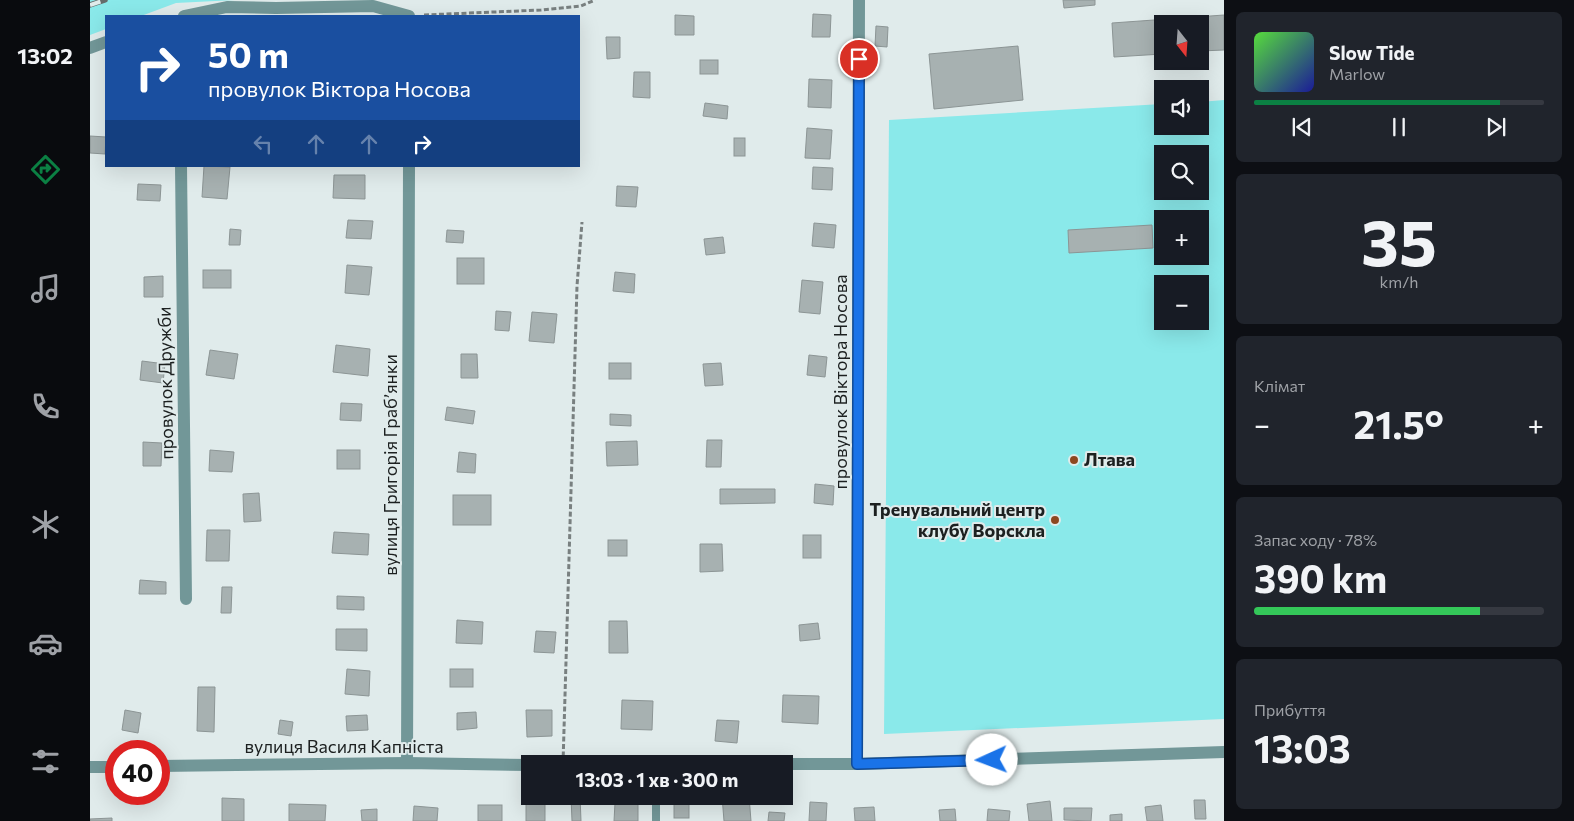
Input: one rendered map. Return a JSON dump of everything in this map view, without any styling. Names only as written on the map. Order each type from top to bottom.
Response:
[{"type":"street","name":"провулок Віктора Носова","points":[[857,764],[859,0]]},
{"type":"street","points":[[189,15],[226,7],[373,6],[405,15]]},
{"type":"street","points":[[90,48],[105,42]]},
{"type":"street","name":"провулок Дружби","points":[[181,167],[186,599]]},
{"type":"street","name":"вулиця Григорія Грабʼянки","points":[[408,764],[409,167]]},
{"type":"street","points":[[793,764],[857,764],[1224,752]]},
{"type":"street","name":"вулиця Василя Капніста","points":[[170,766],[521,765]]},
{"type":"street","points":[[90,767],[105,767]]},
{"type":"lane","points":[[656,805],[656,821]]},
{"type":"path","points":[[431,15],[541,10],[581,6],[595,0]]},
{"type":"path","points":[[563,755],[577,286],[582,222]]},
{"type":"shaded area","points":[[90,0],[235,0],[176,3],[144,15],[105,15],[105,29],[90,35]]},
{"type":"shaded area","name":"Тренувальний центр клубу Ворскла","points":[[1224,100],[1224,719],[884,734],[889,120],[1154,104],[1154,135],[1209,135],[1209,101]]},
{"type":"building","points":[[1063,0],[1095,0],[1095,5],[1064,8]]},
{"type":"building","points":[[813,14],[831,15],[830,37],[812,37]]},
{"type":"building","points":[[675,15],[694,16],[694,35],[675,35]]},
{"type":"building","points":[[1224,15],[1224,50],[1209,51],[1209,16]]},
{"type":"building","points":[[1154,20],[1154,54],[1114,57],[1112,23]]},
{"type":"building","points":[[876,26],[888,27],[887,47],[875,46]]},
{"type":"building","points":[[606,37],[620,37],[620,58],[607,59]]},
{"type":"building","points":[[1018,46],[1023,100],[934,109],[929,54]]},
{"type":"building","points":[[700,60],[718,60],[718,74],[700,74]]},
{"type":"building","points":[[634,72],[650,72],[650,98],[633,97]]},
{"type":"building","points":[[809,79],[832,80],[831,108],[808,107]]},
{"type":"building","points":[[705,103],[728,106],[727,119],[703,116]]},
{"type":"building","points":[[807,128],[832,130],[830,159],[805,158]]},
{"type":"building","points":[[90,136],[105,137],[105,154],[90,153]]},
{"type":"building","points":[[734,138],[745,138],[745,156],[734,156]]},
{"type":"building","points":[[204,167],[230,167],[227,199],[202,197]]},
{"type":"building","points":[[813,167],[833,168],[832,190],[812,189]]},
{"type":"building","points":[[334,175],[365,175],[365,199],[333,198]]},
{"type":"building","points":[[138,184],[161,185],[160,201],[137,200]]},
{"type":"building","points":[[617,186],[638,187],[636,207],[616,206]]},
{"type":"building","points":[[348,220],[373,221],[371,239],[346,238]]},
{"type":"building","points":[[814,223],[836,225],[834,248],[812,246]]},
{"type":"building","points":[[1152,225],[1153,248],[1069,253],[1068,230]]},
{"type":"building","points":[[230,229],[241,230],[240,245],[229,245]]},
{"type":"building","points":[[447,230],[464,231],[463,243],[446,242]]},
{"type":"building","points":[[723,237],[725,253],[706,255],[704,239]]},
{"type":"building","points":[[457,258],[484,258],[484,284],[457,284]]},
{"type":"building","points":[[347,265],[372,267],[369,295],[345,293]]},
{"type":"building","points":[[203,270],[231,270],[231,288],[203,288]]},
{"type":"building","points":[[615,272],[635,274],[634,293],[613,291]]},
{"type":"building","points":[[163,276],[163,297],[144,297],[144,277]]},
{"type":"building","points":[[802,280],[823,282],[820,314],[799,312]]},
{"type":"building","points":[[496,311],[511,312],[509,331],[495,330]]},
{"type":"building","points":[[532,312],[557,314],[554,343],[529,341]]},
{"type":"building","points":[[336,345],[370,349],[368,376],[333,372]]},
{"type":"building","points":[[210,350],[238,354],[234,379],[206,375]]},
{"type":"building","points":[[461,354],[477,354],[478,378],[461,378]]},
{"type":"building","points":[[809,355],[827,357],[825,377],[807,375]]},
{"type":"building","points":[[142,361],[165,364],[163,383],[140,380]]},
{"type":"building","points":[[609,363],[631,363],[631,379],[609,379]]},
{"type":"building","points":[[721,363],[723,385],[705,386],[703,364]]},
{"type":"building","points":[[341,403],[362,404],[361,421],[340,420]]},
{"type":"building","points":[[447,407],[475,411],[473,424],[445,420]]},
{"type":"building","points":[[610,414],[631,415],[631,426],[610,425]]},
{"type":"building","points":[[707,440],[722,440],[721,467],[706,467]]},
{"type":"building","points":[[637,441],[638,465],[607,466],[606,442]]},
{"type":"building","points":[[143,442],[162,443],[161,466],[143,466]]},
{"type":"building","points":[[210,450],[234,452],[232,472],[209,471]]},
{"type":"building","points":[[337,450],[360,450],[360,469],[337,469]]},
{"type":"building","points":[[459,452],[476,454],[475,473],[457,472]]},
{"type":"building","points":[[815,484],[834,486],[833,505],[814,503]]},
{"type":"building","points":[[720,489],[775,489],[775,503],[720,504]]},
{"type":"building","points":[[259,493],[261,521],[244,522],[243,494]]},
{"type":"building","points":[[453,495],[491,495],[491,525],[453,525]]},
{"type":"building","points":[[207,530],[230,530],[229,561],[206,561]]},
{"type":"building","points":[[334,532],[369,534],[368,555],[332,553]]},
{"type":"building","points":[[803,535],[821,535],[821,558],[803,558]]},
{"type":"building","points":[[608,540],[627,540],[627,556],[608,556]]},
{"type":"building","points":[[700,544],[722,544],[723,571],[700,572]]},
{"type":"building","points":[[140,580],[166,582],[166,594],[139,594]]},
{"type":"building","points":[[222,587],[232,587],[231,613],[221,613]]},
{"type":"building","points":[[337,596],[364,597],[364,610],[337,609]]},
{"type":"building","points":[[457,620],[483,622],[482,644],[456,643]]},
{"type":"building","points":[[609,621],[627,621],[628,653],[609,653]]},
{"type":"building","points":[[818,623],[820,639],[800,641],[799,625]]},
{"type":"building","points":[[336,629],[367,629],[367,651],[336,650]]},
{"type":"building","points":[[536,631],[556,632],[554,653],[534,652]]},
{"type":"building","points":[[347,669],[370,671],[369,696],[345,694]]},
{"type":"building","points":[[450,669],[473,669],[473,687],[450,687]]},
{"type":"building","points":[[198,687],[215,687],[214,732],[197,731]]},
{"type":"building","points":[[783,695],[819,696],[818,724],[782,722]]},
{"type":"building","points":[[622,700],[653,701],[652,730],[621,729]]},
{"type":"building","points":[[125,710],[141,713],[138,733],[122,730]]},
{"type":"building","points":[[526,710],[552,710],[552,736],[527,737]]},
{"type":"building","points":[[476,712],[477,728],[457,730],[457,713]]},
{"type":"building","points":[[367,715],[368,730],[347,731],[346,716]]},
{"type":"building","points":[[280,720],[293,722],[291,736],[278,734]]},
{"type":"building","points":[[717,720],[739,721],[737,743],[715,741]]},
{"type":"building","points":[[222,798],[244,799],[244,821],[222,821]]},
{"type":"building","points":[[1194,800],[1205,800],[1206,819],[1195,819]]},
{"type":"building","points":[[1050,801],[1052,821],[1029,821],[1027,804]]},
{"type":"building","points":[[810,802],[827,803],[826,821],[809,821]]},
{"type":"building","points":[[289,804],[326,805],[325,821],[289,821]]},
{"type":"building","points":[[478,805],[502,805],[502,821],[478,821]]},
{"type":"building","points":[[526,805],[545,805],[545,821],[526,821]]},
{"type":"building","points":[[571,805],[580,805],[581,821],[572,821]]},
{"type":"building","points":[[615,805],[638,805],[638,821],[614,821]]},
{"type":"building","points":[[674,805],[689,805],[689,818],[674,818]]},
{"type":"building","points":[[723,805],[750,805],[751,821],[724,821]]},
{"type":"building","points":[[1161,805],[1163,821],[1147,821],[1145,807]]},
{"type":"building","points":[[414,806],[438,808],[437,821],[413,821]]},
{"type":"building","points":[[874,807],[875,821],[855,821],[854,808]]},
{"type":"building","points":[[1064,808],[1092,808],[1091,821],[1064,820]]},
{"type":"building","points":[[377,809],[377,821],[362,821],[361,810]]},
{"type":"building","points":[[955,809],[956,821],[940,821],[939,810]]},
{"type":"building","points":[[988,809],[1010,811],[1009,821],[987,821]]},
{"type":"building","points":[[769,812],[785,813],[784,821],[768,821]]},
{"type":"building","points":[[1122,814],[1122,821],[1110,821],[1110,815]]},
{"type":"building","points":[[112,818],[112,821],[90,821],[90,819]]},
{"type":"railway","points":[[90,5],[105,0]]},
{"type":"place","name":"Лтава","points":[[1074,460]]},
{"type":"place","name":"Тренувальний центр клубу Ворскла","points":[[1055,520]]},
{"type":"route","points":[[859,59],[857,764],[992,760]]}]
